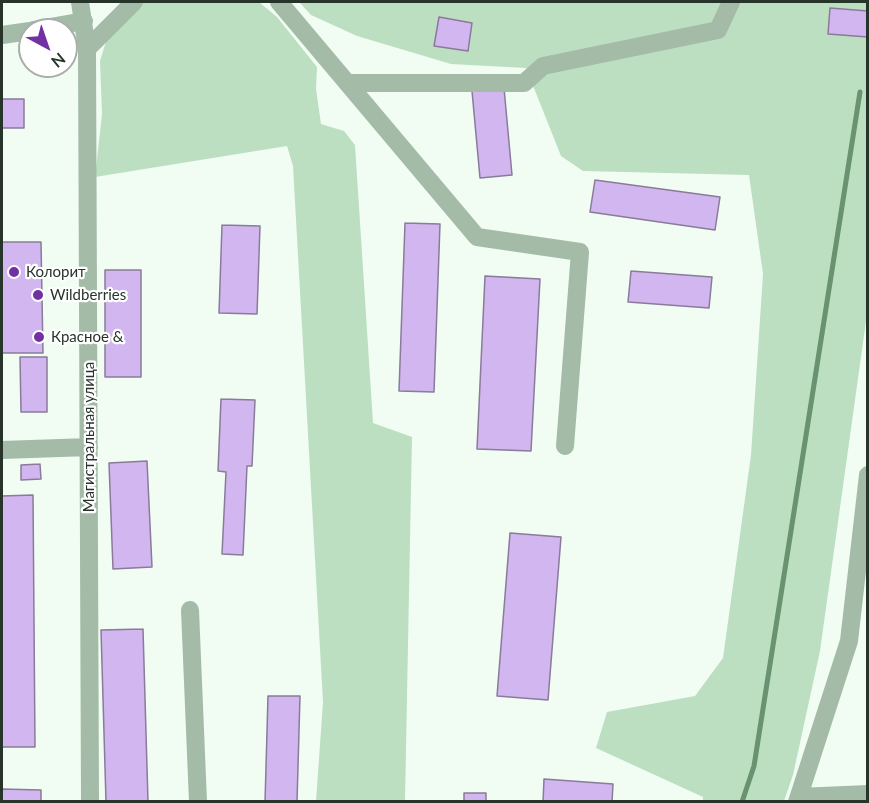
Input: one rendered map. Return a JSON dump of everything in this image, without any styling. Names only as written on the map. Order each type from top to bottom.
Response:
[{"type":"street","name":"Магистральная улица","points":[[80,2],[87,49],[90,801]]},
{"type":"street","points":[[87,49],[134,2]]},
{"type":"street","points":[[279,2],[477,237],[580,252],[565,446]]},
{"type":"street","points":[[347,83],[524,83],[543,66],[718,30],[731,2]]},
{"type":"street","points":[[78,22],[84,21]]},
{"type":"street","points":[[2,35],[18,32]]},
{"type":"street","points":[[2,450],[89,447]]},
{"type":"street","points":[[867,475],[865,524],[849,641],[798,799],[867,794]]},
{"type":"street","points":[[190,610],[198,801]]},
{"type":"green space","points":[[137,2],[259,2],[277,17],[317,67],[316,89],[321,124],[344,131],[355,145],[373,423],[412,437],[405,801],[316,801],[323,702],[293,166],[287,146],[95,177],[102,114],[100,61],[111,25]]},
{"type":"green space","points":[[299,2],[867,2],[867,314],[820,651],[793,775],[784,801],[703,801],[703,797],[596,748],[607,712],[695,696],[723,658],[751,455],[763,274],[749,175],[583,171],[561,156],[526,68],[451,64],[357,36],[311,15]]},
{"type":"building","points":[[830,8],[868,11],[868,37],[828,34]]},
{"type":"building","points":[[439,17],[472,23],[468,51],[434,46]]},
{"type":"building","points":[[504,88],[512,175],[480,178],[472,91]]},
{"type":"building","points":[[2,99],[24,99],[24,128],[2,128]]},
{"type":"building","points":[[595,180],[720,197],[715,230],[590,212]]},
{"type":"building","points":[[405,223],[440,224],[434,392],[399,391]]},
{"type":"building","points":[[222,225],[260,226],[257,314],[219,313]]},
{"type":"building","points":[[2,242],[41,242],[43,353],[2,353]]},
{"type":"building","points":[[105,270],[141,270],[141,377],[105,377]]},
{"type":"building","points":[[631,271],[712,277],[709,308],[628,302]]},
{"type":"building","points":[[485,276],[540,279],[531,451],[477,449]]},
{"type":"building","points":[[20,357],[47,357],[47,412],[21,412]]},
{"type":"building","points":[[221,399],[255,400],[252,466],[247,466],[243,555],[222,554],[226,472],[218,471]]},
{"type":"building","points":[[147,461],[152,567],[113,569],[109,463]]},
{"type":"building","points":[[40,464],[41,479],[21,480],[21,465]]},
{"type":"building","points":[[33,495],[35,747],[2,747],[2,496]]},
{"type":"building","points":[[510,533],[561,537],[548,700],[497,696]]},
{"type":"building","points":[[143,629],[148,802],[106,802],[101,630]]},
{"type":"building","points":[[268,696],[300,696],[297,802],[265,802]]},
{"type":"building","points":[[544,779],[613,784],[612,802],[543,802]]},
{"type":"building","points":[[2,789],[41,790],[41,802],[2,802]]},
{"type":"building","points":[[464,793],[486,793],[486,802],[464,802]]},
{"type":"waterway","points":[[742,802],[754,766],[860,92]]},
{"type":"place","name":"Колорит","points":[[14,272]]},
{"type":"place","name":"Wildberries","points":[[38,295]]},
{"type":"place","name":"Красное &","points":[[39,337]]}]
